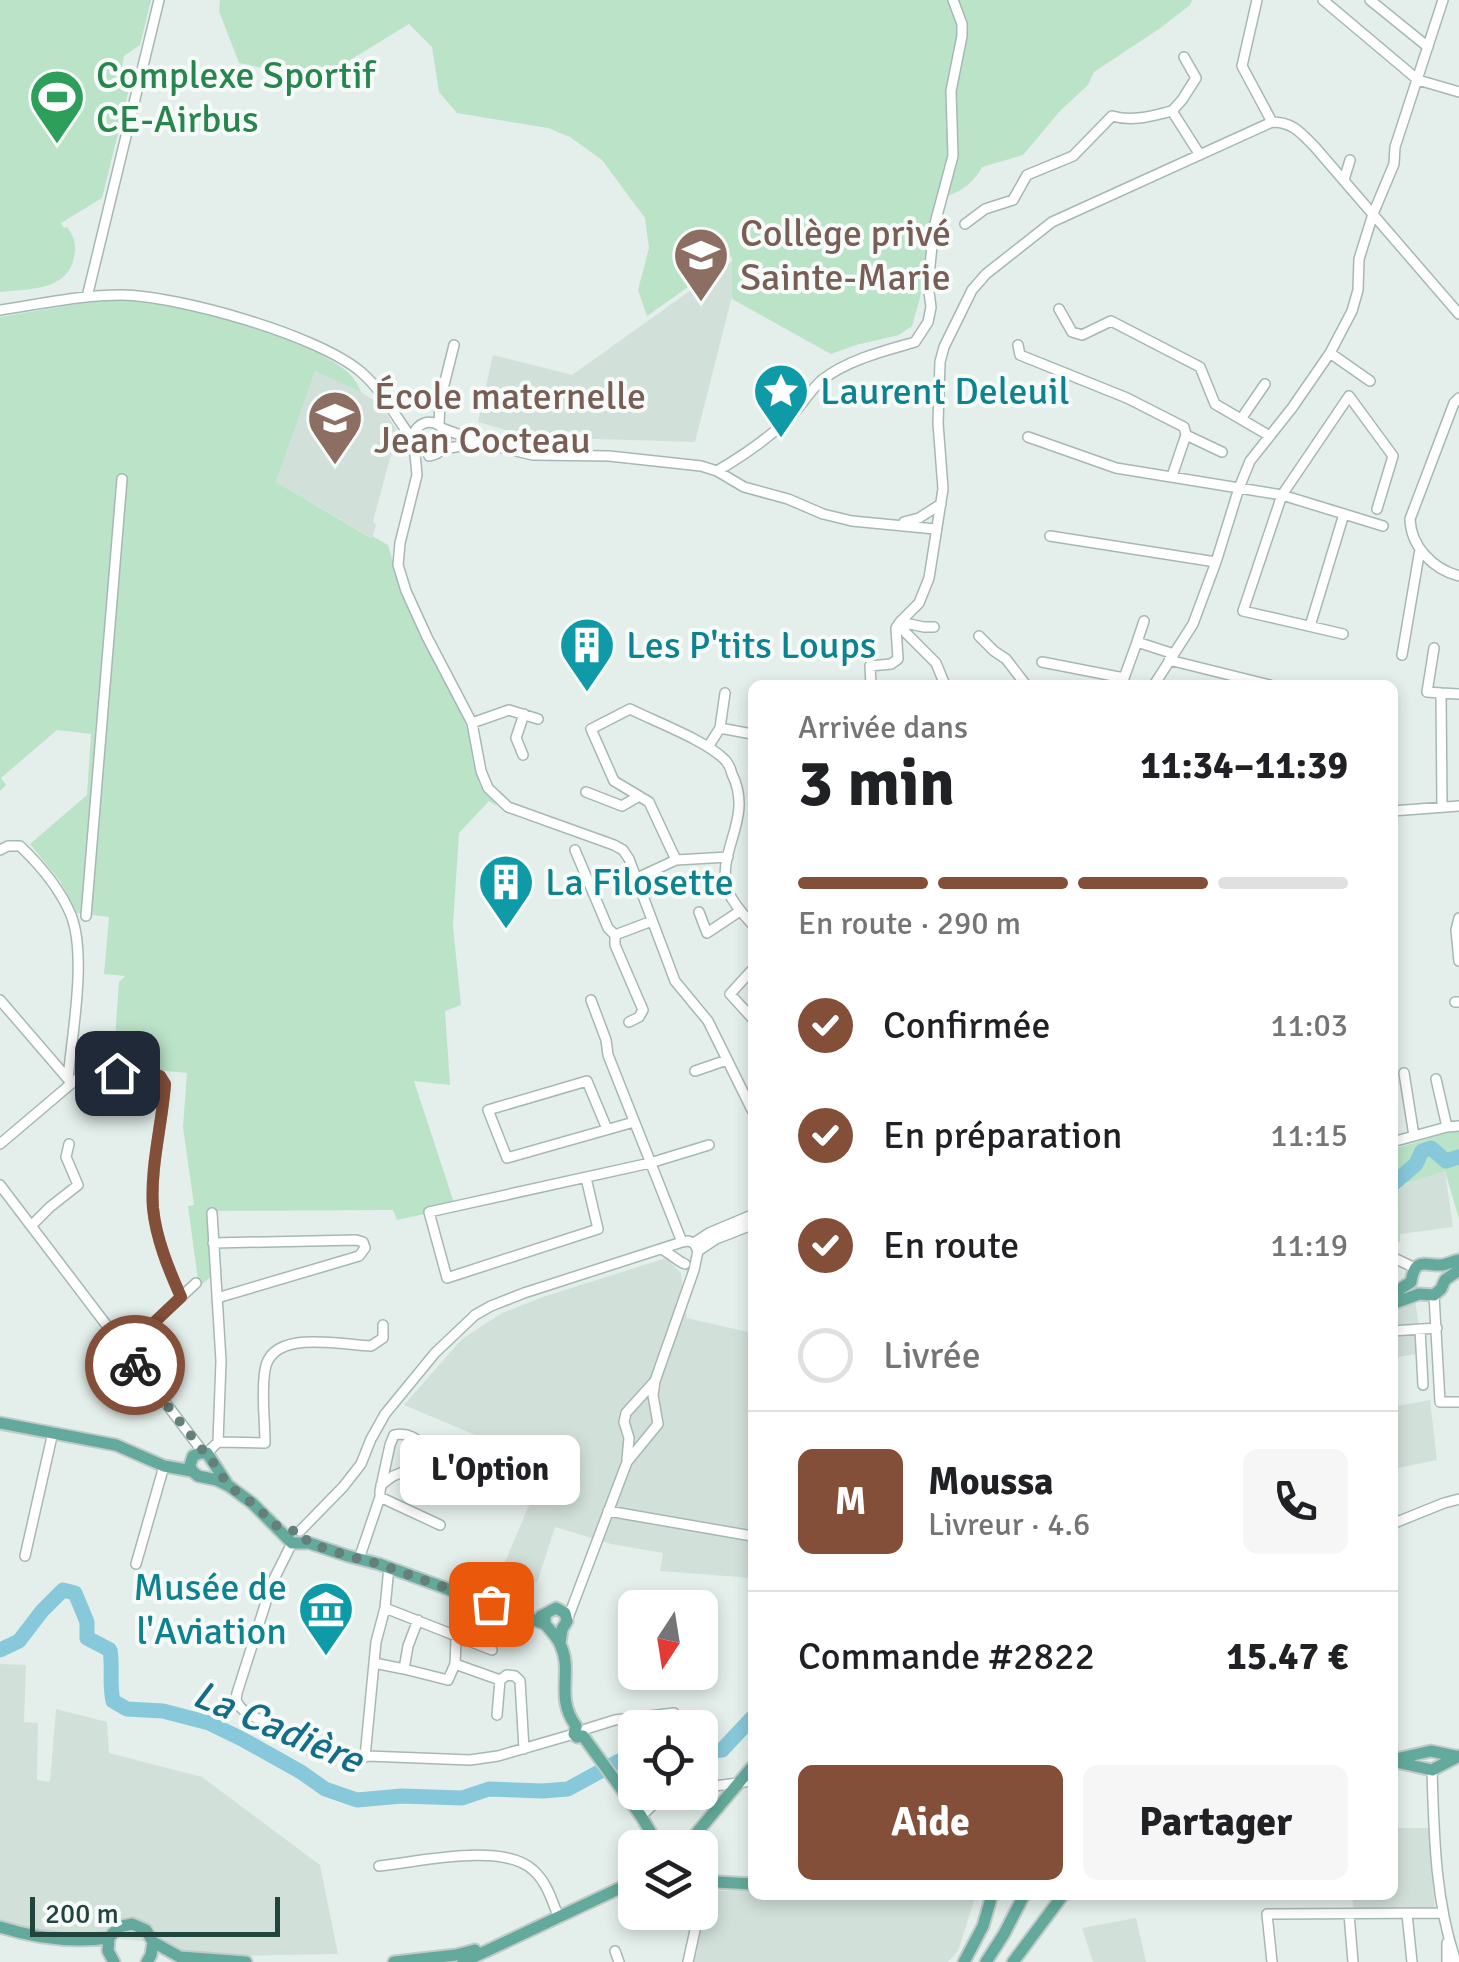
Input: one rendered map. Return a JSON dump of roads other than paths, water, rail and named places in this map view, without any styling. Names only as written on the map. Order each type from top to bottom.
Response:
[{"type":"main road","points":[[1438,1266],[1459,1260]]},
{"type":"main road","points":[[1398,1290],[1411,1282],[1415,1268],[1429,1262],[1444,1275],[1441,1290],[1434,1295],[1420,1294],[1398,1302]]},
{"type":"main road","points":[[1444,1280],[1459,1270]]},
{"type":"main road","points":[[1411,1282],[1420,1294]]},
{"type":"main road","points":[[0,1424],[116,1444],[168,1466],[200,1462],[295,1537],[526,1618],[554,1623]]},
{"type":"main road","points":[[566,1607],[552,1608],[564,1659],[566,1708],[649,1830]]},
{"type":"main road","points":[[1398,1760],[1432,1762],[1459,1756]]},
{"type":"main road","points":[[701,1830],[746,1781]]},
{"type":"main road","points":[[718,1883],[748,1884]]},
{"type":"main road","points":[[463,1962],[618,1888]]},
{"type":"main road","points":[[964,1962],[983,1926],[991,1900]]},
{"type":"main road","points":[[986,1962],[1021,1900]]},
{"type":"main road","points":[[1013,1962],[1059,1900]]},
{"type":"main road","points":[[114,1962],[108,1951],[109,1938],[118,1927],[132,1924],[180,1957],[246,1962]]},
{"type":"main road","points":[[0,1926],[58,1939],[109,1938]]},
{"type":"main road","points":[[147,1962],[153,1942]]},
{"type":"main road","points":[[394,1962],[456,1955],[508,1942]]},
{"type":"street","points":[[86,298],[159,0]]},
{"type":"street","points":[[716,471],[788,420],[824,378],[844,366],[915,342],[928,322],[934,227],[953,156],[951,91],[962,24],[953,0]]},
{"type":"street","points":[[1256,0],[1242,66],[1272,122]]},
{"type":"street","points":[[1323,0],[1418,80],[1459,92]]},
{"type":"street","points":[[1370,0],[1428,47]]},
{"type":"street","points":[[1157,680],[1193,624],[1250,461],[1330,353],[1352,311],[1358,290],[1359,260],[1394,164],[1395,147],[1443,0]]},
{"type":"street","points":[[964,224],[984,209],[1013,200],[1027,174],[1073,156],[1112,116],[1141,118],[1172,111],[1196,78],[1184,57]]},
{"type":"street","points":[[1172,111],[1200,155]]},
{"type":"street","points":[[871,680],[872,665],[891,664],[898,659],[896,628],[924,592],[931,566],[943,472],[938,384],[944,346],[972,290],[986,274],[1052,222],[1272,122],[1292,124],[1459,314]]},
{"type":"street","points":[[1344,180],[1350,160]]},
{"type":"street","points":[[1346,259],[1359,260]]},
{"type":"street","points":[[0,310],[86,298],[167,300],[309,342],[358,369],[377,389],[414,444],[429,456]]},
{"type":"street","points":[[1059,309],[1072,332],[1082,336],[1111,321],[1200,368],[1216,404],[1270,436]]},
{"type":"street","points":[[434,424],[454,345]]},
{"type":"street","points":[[1018,345],[1020,355],[1127,398],[1184,427],[1186,435],[1172,476]]},
{"type":"street","points":[[1330,353],[1370,381]]},
{"type":"street","points":[[1241,419],[1265,384]]},
{"type":"street","points":[[1343,634],[1243,611],[1282,495],[1348,396],[1393,456],[1377,510]]},
{"type":"street","points":[[1459,398],[1410,519],[1410,534],[1434,566],[1459,576]]},
{"type":"street","points":[[389,407],[402,417],[434,424],[482,443],[540,456],[626,457],[688,464],[716,471],[744,487],[823,514],[852,521],[935,529]]},
{"type":"street","points":[[417,475],[416,429],[434,424]]},
{"type":"street","points":[[434,424],[446,438],[443,449]]},
{"type":"street","points":[[1186,435],[1222,452]]},
{"type":"street","points":[[1028,437],[1116,468],[1282,495],[1383,526]]},
{"type":"street","points":[[482,443],[443,449],[429,456],[417,475],[400,543],[398,565],[406,591],[472,723],[480,771],[488,788],[508,807],[624,850],[676,981],[708,1021],[748,1102]]},
{"type":"street","points":[[86,916],[122,479]]},
{"type":"street","points":[[893,524],[919,518],[941,504]]},
{"type":"street","points":[[1310,626],[1344,514]]},
{"type":"street","points":[[1050,536],[1216,562]]},
{"type":"street","points":[[1402,654],[1420,549]]},
{"type":"street","points":[[1042,662],[1124,678],[1144,621]]},
{"type":"street","points":[[900,622],[934,628]]},
{"type":"street","points":[[900,622],[936,663],[943,680]]},
{"type":"street","points":[[980,636],[1022,680]]},
{"type":"street","points":[[1137,642],[1170,659],[1233,680]]},
{"type":"street","points":[[1434,648],[1427,692],[1459,694]]},
{"type":"street","points":[[1170,659],[1251,680]]},
{"type":"street","points":[[708,747],[720,728],[725,692]]},
{"type":"street","points":[[1441,693],[1442,806]]},
{"type":"street","points":[[676,860],[650,802],[614,780],[590,729],[630,709],[708,747],[726,762],[740,790],[740,814],[726,873],[729,893],[748,920]]},
{"type":"street","points":[[472,723],[509,710],[538,720]]},
{"type":"street","points":[[523,755],[516,738],[524,714]]},
{"type":"street","points":[[720,728],[748,733]]},
{"type":"street","points":[[586,792],[622,806],[639,796]]},
{"type":"street","points":[[1398,810],[1459,806]]},
{"type":"street","points":[[0,850],[20,846],[36,861],[72,918],[79,961],[70,1081]]},
{"type":"street","points":[[576,850],[643,1010],[639,1018],[629,1022]]},
{"type":"street","points":[[637,878],[676,860],[728,857]]},
{"type":"street","points":[[707,933],[740,911]]},
{"type":"street","points":[[699,912],[709,947]]},
{"type":"street","points":[[1459,918],[1459,961]]},
{"type":"street","points":[[615,936],[652,921]]},
{"type":"street","points":[[748,974],[730,994],[748,1014]]},
{"type":"street","points":[[0,1000],[70,1081]]},
{"type":"street","points":[[591,1000],[680,1242]]},
{"type":"street","points":[[0,1019],[10,1011]]},
{"type":"street","points":[[696,1071],[727,1060]]},
{"type":"street","points":[[0,1144],[70,1081],[83,1074],[92,1071],[160,1076],[165,1089],[153,1209],[162,1249],[181,1297]]},
{"type":"street","points":[[1404,1073],[1414,1136]]},
{"type":"street","points":[[1436,1079],[1447,1127]]},
{"type":"street","points":[[607,1130],[587,1081],[488,1110],[507,1158],[607,1130],[634,1122]]},
{"type":"street","points":[[1398,1140],[1459,1126]]},
{"type":"street","points":[[32,1226],[78,1185],[66,1157],[70,1144]]},
{"type":"street","points":[[586,1178],[598,1229],[447,1278],[429,1212],[586,1178],[709,1145]]},
{"type":"street","points":[[0,1185],[192,1437],[200,1462]]},
{"type":"street","points":[[200,1462],[218,1442],[222,1361],[212,1213]]},
{"type":"street","points":[[693,1255],[709,1233],[748,1217]]},
{"type":"street","points":[[661,1249],[679,1261],[748,1226]]},
{"type":"street","points":[[213,1242],[356,1240],[363,1242],[365,1248],[359,1256],[217,1298]]},
{"type":"street","points":[[618,1720],[524,1749],[470,1760],[365,1757],[316,1754],[280,1726],[246,1714],[236,1700],[272,1584],[295,1537],[361,1464],[384,1414],[436,1353],[491,1306],[688,1240],[693,1255],[690,1283],[654,1381],[656,1429],[626,1462]]},
{"type":"street","points":[[675,1256],[680,1242]]},
{"type":"street","points":[[1398,1259],[1415,1268]]},
{"type":"street","points":[[124,1351],[196,1283]]},
{"type":"street","points":[[1434,1295],[1440,1402],[1459,1402]]},
{"type":"street","points":[[218,1442],[265,1442],[264,1371],[272,1351],[284,1344],[301,1342],[372,1346],[382,1338],[384,1325]]},
{"type":"street","points":[[1398,1331],[1437,1328]]},
{"type":"street","points":[[1420,1329],[1423,1385]]},
{"type":"street","points":[[554,1623],[566,1607],[626,1462],[628,1432],[624,1417],[654,1381]]},
{"type":"street","points":[[632,1406],[646,1404],[656,1413]]},
{"type":"street","points":[[26,1556],[54,1432]]},
{"type":"street","points":[[628,1432],[637,1437],[648,1436]]},
{"type":"street","points":[[359,1559],[394,1435],[411,1436],[424,1450],[416,1467],[393,1476],[381,1491]]},
{"type":"street","points":[[138,1562],[168,1466]]},
{"type":"street","points":[[381,1491],[440,1525]]},
{"type":"street","points":[[1398,1522],[1459,1500]]},
{"type":"street","points":[[608,1511],[748,1535]]},
{"type":"street","points":[[365,1757],[388,1567]]},
{"type":"street","points":[[374,1663],[448,1680],[455,1664],[458,1594]]},
{"type":"street","points":[[384,1608],[492,1650]]},
{"type":"street","points":[[404,1668],[418,1620]]},
{"type":"street","points":[[455,1664],[500,1680]]},
{"type":"street","points":[[497,1715],[500,1680],[511,1675],[520,1680],[524,1749]]},
{"type":"street","points":[[1432,1762],[1437,1868],[1447,1935],[1456,1962]]},
{"type":"street","points":[[718,1785],[746,1781]]},
{"type":"street","points":[[641,1816],[649,1810]]},
{"type":"street","points":[[379,1866],[491,1854],[513,1858],[531,1868],[545,1883],[559,1918]]},
{"type":"street","points":[[1272,1962],[1266,1914],[1443,1913]]},
{"type":"street","points":[[1349,1914],[1353,1962]]},
{"type":"street","points":[[1406,1914],[1412,1962]]},
{"type":"street","points":[[688,1962],[696,1930]]},
{"type":"street","points":[[1447,1935],[1447,1962]]},
{"type":"street","points":[[615,1951],[619,1962]]},
{"type":"waterway","name":"La Cadière","points":[[1398,1180],[1416,1164],[1422,1151],[1431,1148],[1446,1161],[1459,1157]]},
{"type":"waterway","name":"La Cadière","points":[[0,1650],[19,1641],[63,1590],[75,1593],[87,1622],[87,1638],[110,1650],[113,1701],[127,1709],[163,1711],[209,1723],[325,1789],[357,1800],[402,1796],[462,1798],[489,1789],[568,1789],[618,1762]]},
{"type":"waterway","name":"La Cadière","points":[[718,1750],[748,1722]]},
{"type":"place","name":"Complexe Sportif CE-Airbus","points":[[57,146]]},
{"type":"place","name":"Collège privé Sainte-Marie","points":[[701,304]]},
{"type":"place","name":"Laurent Deleuil","points":[[781,440]]},
{"type":"place","name":"École maternelle Jean Cocteau","points":[[335,467]]},
{"type":"place","name":"Les P'tits Loups","points":[[587,694]]},
{"type":"place","name":"La Filosette","points":[[506,931]]},
{"type":"place","name":"L'Option","points":[[491,1604]]},
{"type":"place","name":"Musée de l'Aviation","points":[[326,1658]]}]
